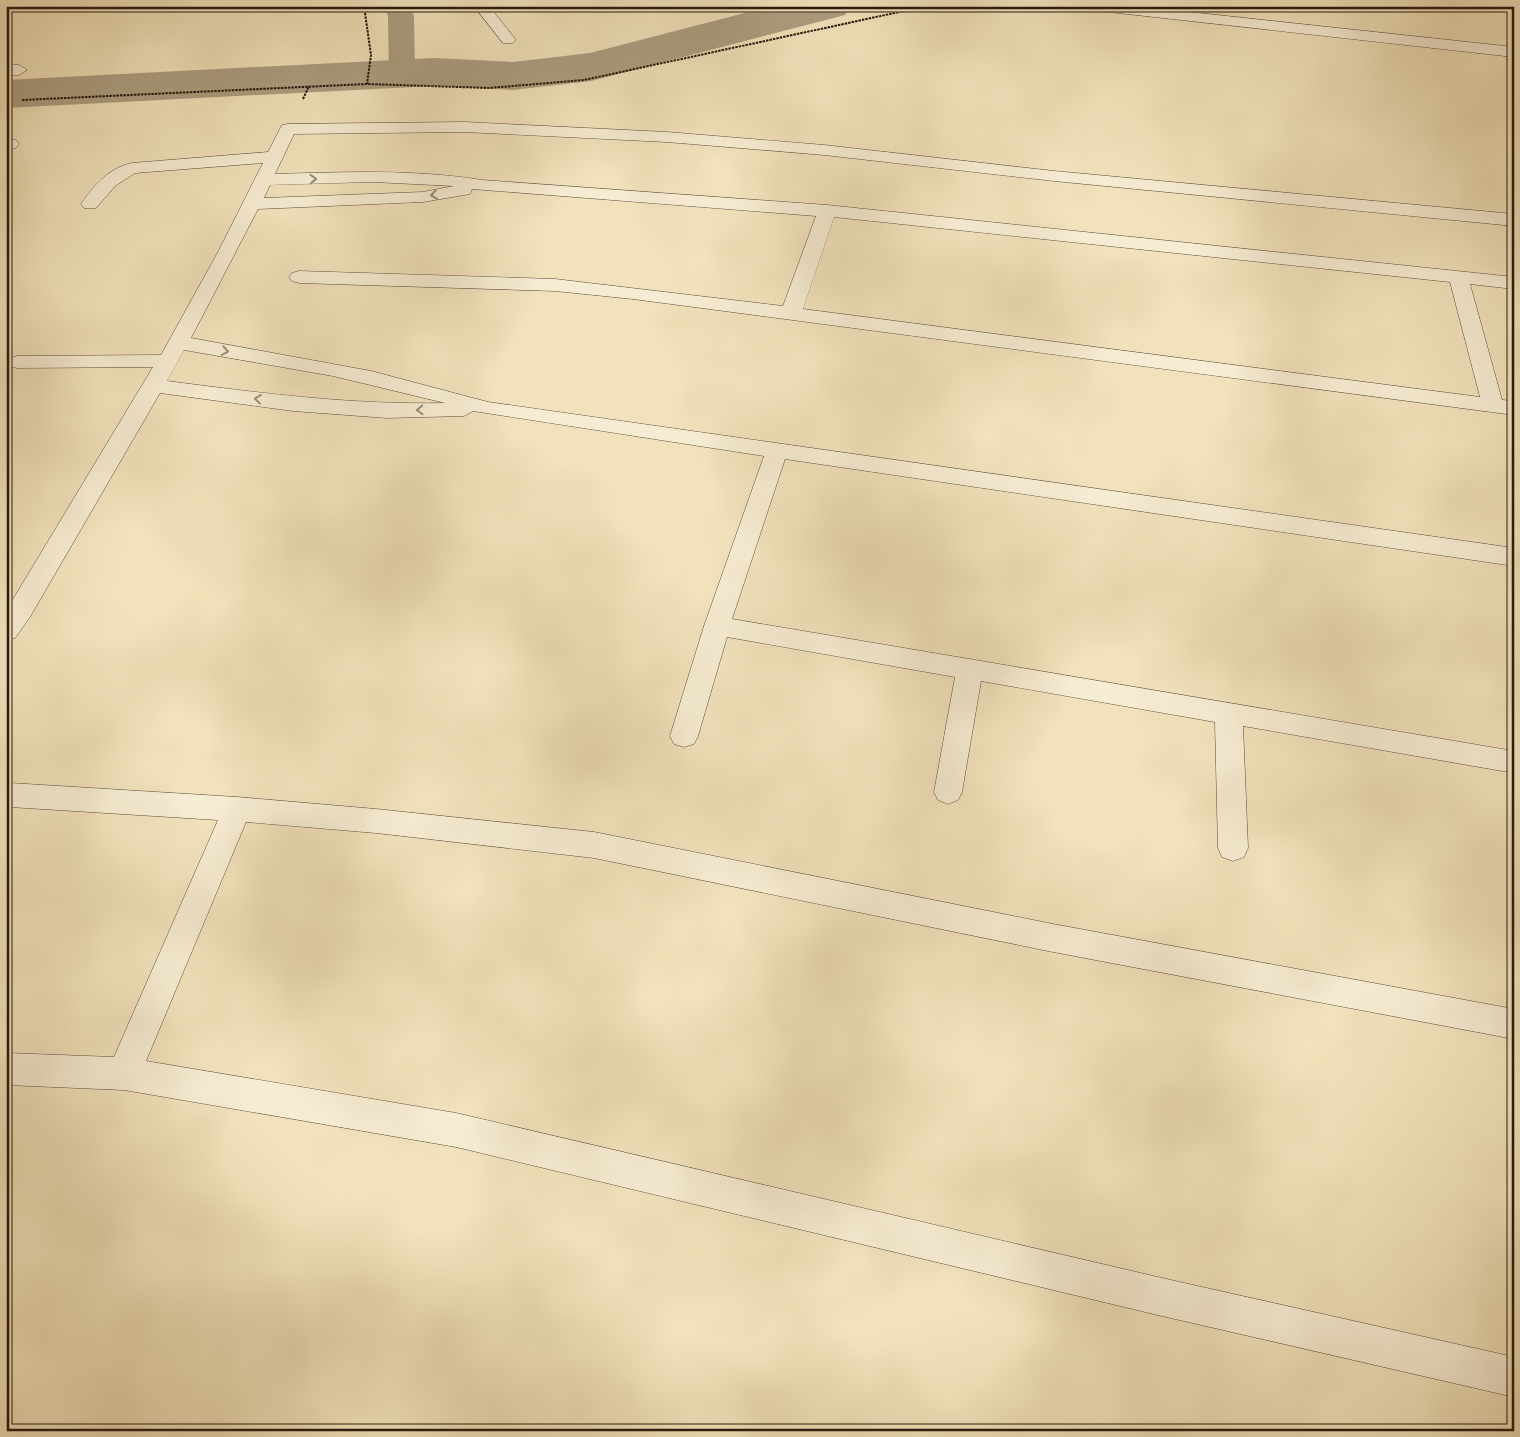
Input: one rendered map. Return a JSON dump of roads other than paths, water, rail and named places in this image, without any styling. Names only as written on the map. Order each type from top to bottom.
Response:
[{"type":"street","points":[[481,6],[508,40]]},
{"type":"street","points":[[1091,6],[1514,52]]},
{"type":"street","points":[[6,631],[21,610],[153,386],[253,204],[288,129],[464,128],[591,132],[824,150],[1064,177],[1514,220]]},
{"type":"street","points":[[90,204],[110,179],[120,171],[132,168],[275,157]]},
{"type":"street","points":[[264,180],[413,176],[444,178],[482,185],[827,211],[1514,283]]},
{"type":"street","points":[[253,204],[423,197],[482,185]]},
{"type":"street","points":[[791,313],[827,211]]},
{"type":"street","points":[[299,277],[556,285],[791,313],[1514,408]]},
{"type":"street","points":[[1458,277],[1493,405]]},
{"type":"street","points":[[177,342],[376,377],[445,394],[486,408]]},
{"type":"street","points":[[17,362],[167,361]]},
{"type":"street","points":[[153,386],[293,404],[387,412],[486,408],[1514,557]]},
{"type":"street","points":[[684,736],[717,626],[777,450]]},
{"type":"street","points":[[717,626],[1514,762]]},
{"type":"street","points":[[948,792],[969,670]]},
{"type":"street","points":[[1229,714],[1233,848]]},
{"type":"street","points":[[10,795],[237,809],[376,821],[594,845],[1044,936],[1514,1024]]},
{"type":"street","points":[[124,1074],[237,809]]},
{"type":"street","points":[[6,1069],[124,1074],[456,1130],[1143,1292],[1514,1377]]},
{"type":"waterway","points":[[396,6],[401,16],[402,75]]},
{"type":"waterway","points":[[6,94],[433,72],[513,76],[591,67],[760,22],[830,6]]}]
